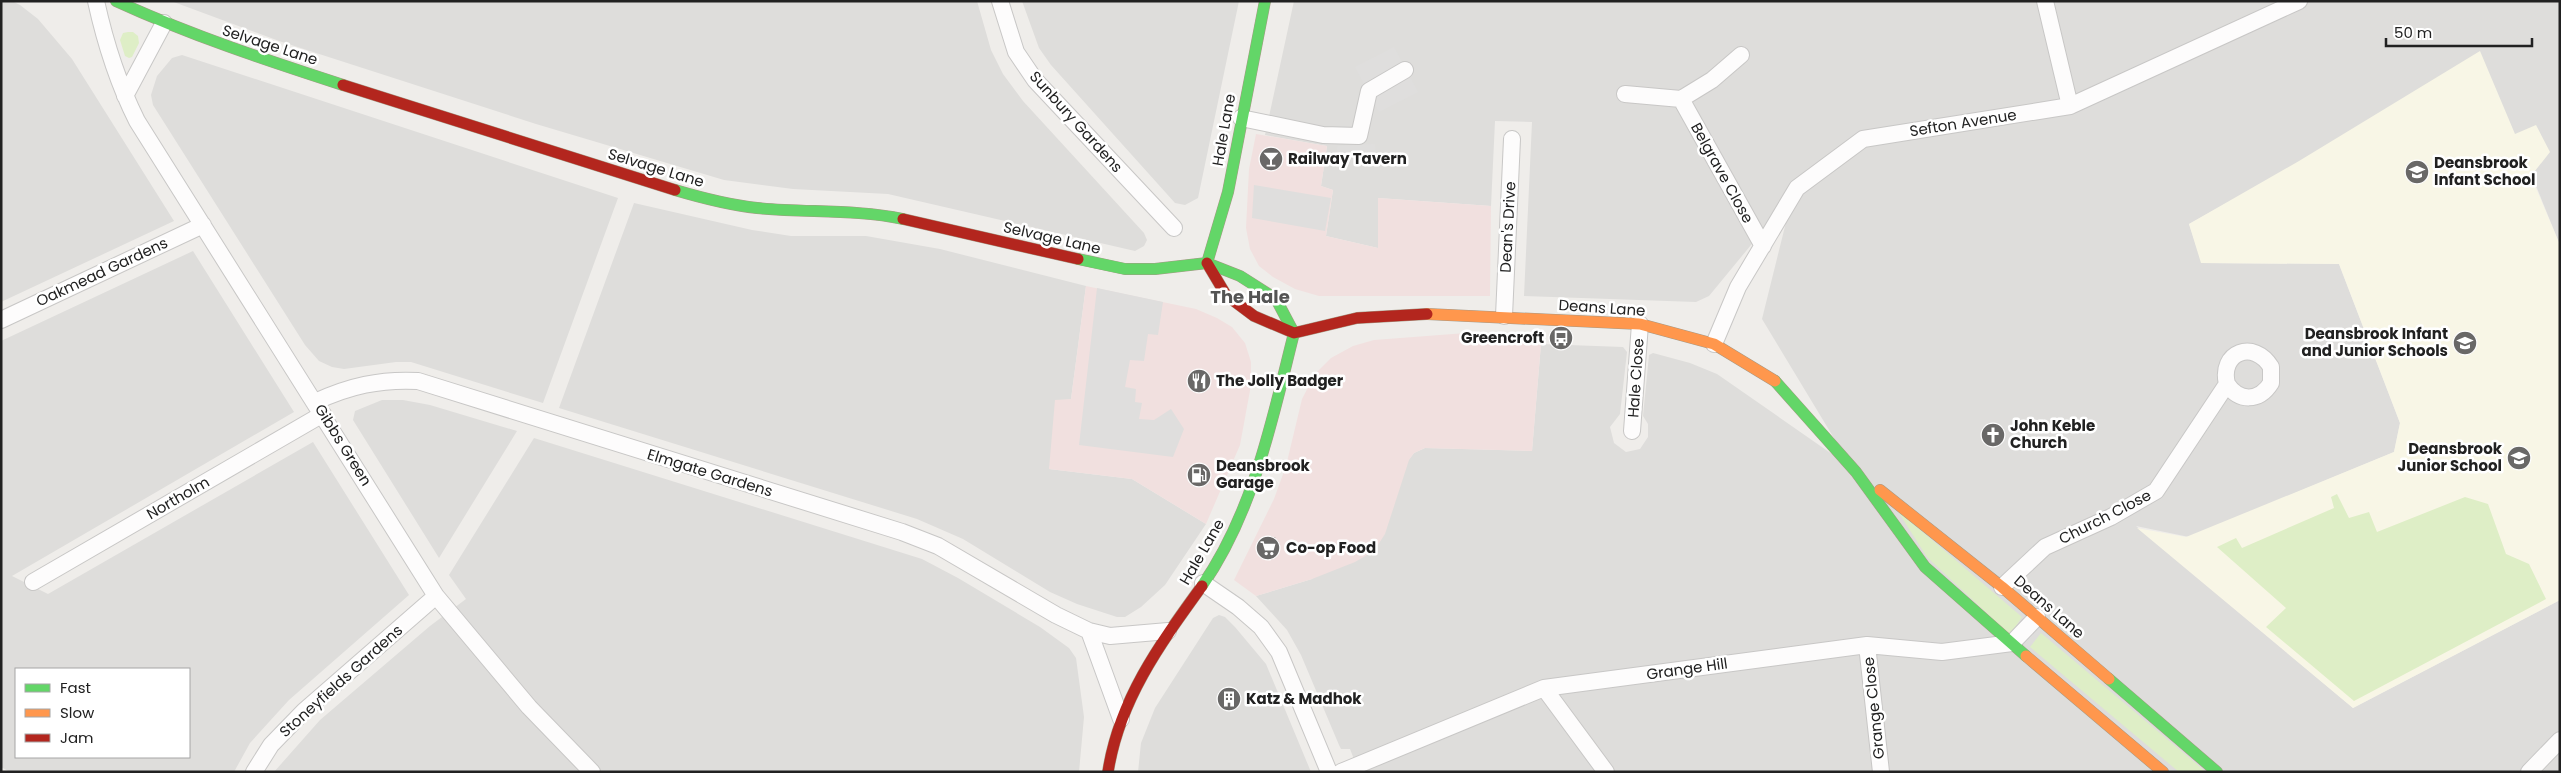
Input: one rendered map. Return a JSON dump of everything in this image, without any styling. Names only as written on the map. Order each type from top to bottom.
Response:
[{"type":"main road","name":"Selvage Lane","points":[[116,1],[141,7],[164,23],[229,48],[634,178],[715,202],[758,208],[838,212],[897,218],[1125,269],[1155,269],[1207,263]]},
{"type":"main road","name":"Hale Lane","points":[[1207,263],[1228,192],[1265,1]]},
{"type":"main road","points":[[1207,263],[1226,295],[1254,316],[1294,333]]},
{"type":"main road","points":[[1207,263],[1240,276],[1276,299],[1294,333]]},
{"type":"main road","name":"Deans Lane","points":[[1294,333],[1357,318],[1430,314],[1504,316],[1640,324],[1714,344],[1773,378],[1856,472],[1925,567],[2012,644],[2164,772]]},
{"type":"main road","name":"Hale Lane","points":[[1108,772],[1110,754],[1121,719],[1135,688],[1168,631],[1219,560],[1252,492],[1270,435],[1294,333]]},
{"type":"main road","name":"Deans Lane","points":[[1856,472],[2002,586],[2217,772]]},
{"type":"street","name":"Gibbs Green","points":[[96,1],[101,27],[124,96],[137,120],[436,596],[529,707],[592,772]]},
{"type":"street","name":"Sunbury Gardens","points":[[1000,1],[1016,52],[1035,80],[1174,228]]},
{"type":"street","points":[[2045,1],[2070,106]]},
{"type":"street","name":"Sefton Avenue","points":[[1714,344],[1738,287],[1797,188],[1862,138],[2070,106],[2298,1]]},
{"type":"street","points":[[124,96],[164,23]]},
{"type":"street","points":[[1625,94],[1681,99],[1712,80],[1742,55]]},
{"type":"street","points":[[1242,118],[1323,135],[1359,136],[1369,91],[1405,70]]},
{"type":"street","name":"Belgrave Close","points":[[1681,99],[1763,246]]},
{"type":"street","name":"Dean's Drive","points":[[1504,316],[1512,139]]},
{"type":"street","name":"Oakmead Gardens","points":[[1,320],[203,225]]},
{"type":"street","name":"Hale Close","points":[[1632,432],[1640,324]]},
{"type":"street","name":"Elmgate Gardens","points":[[319,408],[338,391],[370,382],[392,380],[418,381],[902,532],[938,546],[1056,615],[1089,631],[1110,636],[1168,631]]},
{"type":"street","name":"Church Close","points":[[2002,586],[2045,547],[2111,517],[2156,491],[2227,384]]},
{"type":"street","name":"Northolm","points":[[33,582],[319,408]]},
{"type":"street","points":[[1203,583],[1238,607],[1261,627],[1278,652],[1330,772]]},
{"type":"street","name":"Stoneyfields Gardens","points":[[254,772],[271,745],[304,711],[436,596]]},
{"type":"street","points":[[2012,644],[2037,617]]},
{"type":"street","points":[[1089,631],[1121,719]]},
{"type":"street","name":"Grange Hill","points":[[1341,772],[1544,688],[1867,645],[1942,652],[2012,644]]},
{"type":"street","name":"Grange Close","points":[[1867,645],[1880,772]]},
{"type":"street","points":[[1544,688],[1606,772]]},
{"type":"street","points":[[2529,772],[2560,740]]},
{"type":"shaded area","points":[[1,1],[12,1],[38,19],[72,59],[174,221],[1,302]]},
{"type":"shaded area","points":[[171,1],[977,1],[991,50],[1003,74],[1023,101],[1144,233],[1147,240],[1144,246],[1135,251],[888,194],[793,189],[724,180],[536,124],[282,42]]},
{"type":"shaded area","points":[[1022,1],[1239,1],[1198,198],[1185,205],[1175,203],[1051,65],[1039,48]]},
{"type":"shaded area","points":[[1294,1],[2560,1],[2560,245],[2515,134],[2281,173],[2189,224],[2202,263],[2339,264],[2400,423],[2394,452],[2189,537],[2136,526],[2353,708],[2560,600],[2560,772],[1359,772],[1350,749],[1341,749],[1301,655],[1287,630],[1256,596],[1312,579],[1414,453],[1425,448],[1532,451],[1541,344],[1623,347],[1627,352],[1620,414],[1610,427],[1614,443],[1626,452],[1640,449],[1648,437],[1648,424],[1643,416],[1649,355],[1653,353],[1690,363],[1717,374],[1852,468],[1762,319],[1793,194],[1709,296],[1696,302],[1524,296],[1532,122],[1495,121],[1491,206],[1378,198],[1378,248],[1326,236],[1333,190],[1321,186],[1327,146],[1265,135]]},
{"type":"shaded area","points":[[1394,47],[1418,92],[1379,112],[1355,67]]},
{"type":"shaded area","name":"Deansbrook Infant and Junior Schools","points":[[2480,51],[2515,134],[2536,125],[2550,152],[2531,176],[2560,245],[2560,600],[2353,708],[2137,528],[2186,537],[2394,452],[2400,423],[2339,264],[2201,263],[2189,224],[2299,161]]},
{"type":"shaded area","points":[[182,55],[618,198],[543,403],[411,362],[396,362],[344,369],[332,367],[319,361],[305,345],[153,105],[151,95],[157,76],[172,58]]},
{"type":"shaded area","points":[[1256,134],[1327,146],[1321,186],[1333,190],[1326,236],[1378,248],[1378,198],[1491,206],[1490,296],[1319,296],[1295,289],[1273,277],[1259,266],[1250,249],[1246,228],[1249,169]]},
{"type":"shaded area","points":[[1375,144],[1376,159],[1338,162],[1337,146]]},
{"type":"shaded area","points":[[1254,185],[1331,198],[1325,231],[1252,218]]},
{"type":"shaded area","points":[[634,203],[752,230],[791,236],[866,236],[940,249],[1086,286],[1071,399],[1049,469],[1132,479],[1206,524],[1165,585],[1141,607],[1125,617],[1117,617],[1077,604],[1050,592],[963,539],[917,519],[559,408]]},
{"type":"shaded area","points":[[193,251],[294,412],[12,576],[48,594],[313,442],[409,595],[289,700],[250,743],[234,772],[10,772],[1,767],[1,341]]},
{"type":"shaded area","points":[[1086,286],[1196,309],[1232,327],[1245,343],[1251,362],[1251,385],[1240,445],[1206,524],[1132,479],[1049,469],[1055,400],[1071,399]]},
{"type":"shaded area","points":[[1097,288],[1163,302],[1158,335],[1148,334],[1144,361],[1130,360],[1125,387],[1136,389],[1135,402],[1142,403],[1139,419],[1154,420],[1171,409],[1184,429],[1173,457],[1079,445]]},
{"type":"shaded area","points":[[1466,333],[1521,334],[1541,344],[1532,451],[1425,448],[1414,453],[1409,460],[1385,534],[1374,551],[1355,562],[1312,579],[1256,596],[1234,580],[1274,499],[1286,466],[1302,399],[1315,374],[1331,358],[1353,346],[1374,340]]},
{"type":"shaded area","points":[[382,400],[403,400],[430,405],[517,431],[439,558],[353,420],[355,411]]},
{"type":"shaded area","points":[[534,438],[922,559],[958,578],[1040,627],[1069,648],[1076,658],[1084,717],[1079,772],[274,772],[320,720],[430,626],[466,599],[449,575]]},
{"type":"shaded area","points":[[1219,615],[1225,617],[1235,627],[1266,664],[1311,772],[1138,772],[1141,743],[1155,708],[1213,618]]},
{"type":"green space","points":[[133,32],[138,36],[139,43],[132,57],[129,58],[125,56],[120,40],[123,33]]},
{"type":"green space","points":[[2337,494],[2349,518],[2369,512],[2377,532],[2465,497],[2488,504],[2506,554],[2529,564],[2546,599],[2354,701],[2266,627],[2286,608],[2217,547],[2236,538],[2242,548],[2334,508],[2331,497]]},
{"type":"green space","points":[[1897,510],[2022,617],[2010,635],[1927,557]]},
{"type":"green space","points":[[2041,633],[2206,772],[2179,772],[2030,647]]},
{"type":"traffic: fast","points":[[116,1],[200,36],[343,85]]},
{"type":"traffic: fast","points":[[1207,263],[1228,192],[1265,1]]},
{"type":"traffic: fast","points":[[675,190],[747,207],[849,212],[903,219]]},
{"type":"traffic: fast","points":[[1078,259],[1125,269],[1155,269],[1207,263],[1240,276],[1276,299],[1294,333]]},
{"type":"traffic: fast","points":[[1202,586],[1220,557],[1248,496],[1269,432],[1294,333]]},
{"type":"traffic: fast","points":[[1775,381],[1856,472],[1925,567],[2026,656]]},
{"type":"traffic: fast","points":[[2109,679],[2217,772]]},
{"type":"traffic: slow","points":[[1427,314],[1640,324],[1714,344],[1775,381]]},
{"type":"traffic: slow","points":[[1880,490],[2002,587],[2109,679]]},
{"type":"traffic: slow","points":[[2026,656],[2163,772]]},
{"type":"traffic: jam","points":[[343,85],[675,190]]},
{"type":"traffic: jam","points":[[903,219],[1078,259]]},
{"type":"traffic: jam","points":[[1207,263],[1226,295],[1254,316],[1294,333],[1357,318],[1427,314]]},
{"type":"traffic: jam","points":[[1108,772],[1113,746],[1121,721],[1143,674],[1171,629],[1202,586]]},
{"type":"place","name":"Railway Tavern","points":[[1271,159]]},
{"type":"place","name":"Deansbrook Infant School","points":[[2417,172]]},
{"type":"place","name":"Greencroft","points":[[1561,338]]},
{"type":"place","name":"Deansbrook Infant and Junior Schools","points":[[2465,343]]},
{"type":"place","name":"The Jolly Badger","points":[[1199,381]]},
{"type":"place","name":"John Keble Church","points":[[1993,435]]},
{"type":"place","name":"Deansbrook Junior School","points":[[2519,458]]},
{"type":"place","name":"Deansbrook Garage","points":[[1199,475]]},
{"type":"place","name":"Co-op Food","points":[[1268,548]]},
{"type":"place","name":"Katz & Madhok","points":[[1229,699]]},
{"type":"district","name":"The Hale","points":[[1250,297]]}]
